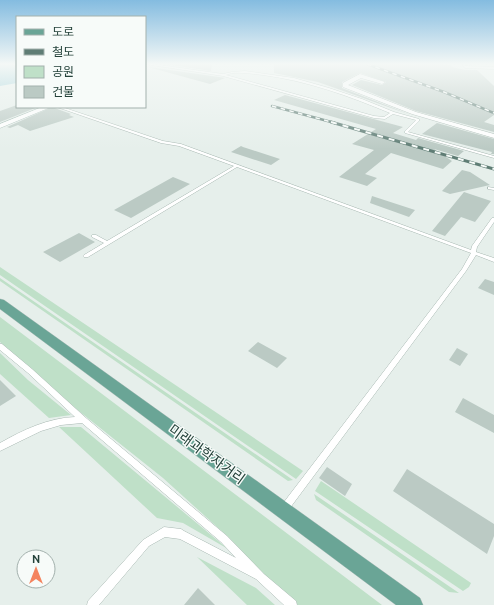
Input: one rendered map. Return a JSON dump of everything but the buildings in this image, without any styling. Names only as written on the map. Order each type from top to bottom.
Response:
[{"type":"main road","name":"미래과학자거리","points":[[0,303],[413,605]]},
{"type":"street","points":[[361,92],[414,113],[494,136]]},
{"type":"street","points":[[0,126],[45,108]]},
{"type":"lane","points":[[283,92],[374,117],[385,118],[393,113]]},
{"type":"lane","points":[[339,92],[393,113],[418,120],[406,132],[494,156]]},
{"type":"lane","points":[[63,108],[162,142],[180,145],[494,260]]},
{"type":"lane","points":[[86,256],[237,166]]},
{"type":"lane","points":[[208,178],[214,180]]},
{"type":"lane","points":[[180,193],[187,196]]},
{"type":"lane","points":[[283,510],[464,270],[474,247],[494,219]]},
{"type":"lane","points":[[94,236],[107,243]]},
{"type":"lane","points":[[0,346],[30,371],[83,420],[224,539],[261,577],[292,605]]},
{"type":"lane","points":[[0,447],[26,432],[56,422],[83,420]]},
{"type":"lane","points":[[92,605],[146,543],[164,532],[181,534],[261,577]]},
{"type":"green space","points":[[0,267],[303,471],[296,479],[0,275]]},
{"type":"green space","points":[[0,278],[293,480],[288,481],[0,281]]},
{"type":"green space","points":[[0,317],[382,605],[298,605],[272,583],[227,536],[163,478],[65,400],[0,342]]},
{"type":"green space","points":[[0,353],[28,380],[71,415],[49,418],[0,374]]},
{"type":"green space","points":[[59,427],[81,427],[228,549],[183,523],[157,518]]},
{"type":"green space","points":[[321,481],[471,583],[469,587],[463,591],[315,491]]},
{"type":"green space","points":[[314,494],[459,593],[449,592],[316,500]]},
{"type":"green space","points":[[197,557],[256,588],[275,605],[247,605]]},
{"type":"railway","points":[[445,92],[494,113]]},
{"type":"railway","points":[[272,106],[335,123]]},
{"type":"railway","points":[[331,122],[494,169]]}]
